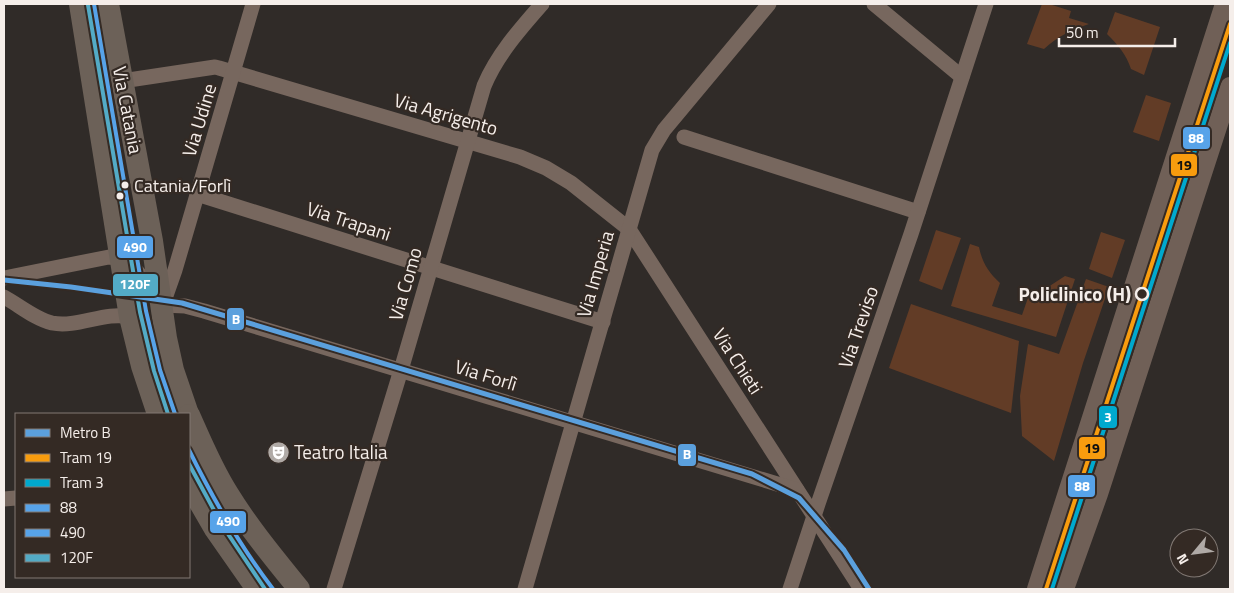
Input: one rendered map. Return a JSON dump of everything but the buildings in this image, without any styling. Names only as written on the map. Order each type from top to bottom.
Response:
[{"type":"main road","name":"Via Catania","points":[[80,4],[130,317],[142,366],[158,413]]},
{"type":"main road","name":"Via Catania","points":[[108,4],[148,219],[169,354],[188,413]]},
{"type":"main road","points":[[1037,589],[1225,4]]},
{"type":"main road","points":[[1064,589],[1104,476],[1230,87]]},
{"type":"main road","name":"Via Catania","points":[[190,417],[227,493],[299,589]]},
{"type":"main road","points":[[190,486],[211,524],[257,589]]},
{"type":"street","name":"Via Udine","points":[[162,305],[173,277],[254,4]]},
{"type":"street","name":"Via Como","points":[[334,589],[401,370],[484,86],[493,68],[518,32],[542,4]]},
{"type":"street","name":"Via Imperia","points":[[525,589],[652,150],[657,140],[770,4]]},
{"type":"street","points":[[874,4],[962,77]]},
{"type":"street","name":"Via Treviso","points":[[790,589],[918,212],[986,4]]},
{"type":"street","name":"Via Agrigento","points":[[122,81],[215,67],[235,72],[520,157],[558,174],[629,228]]},
{"type":"street","points":[[684,137],[918,212]]},
{"type":"street","name":"Via Trapani","points":[[198,194],[603,322]]},
{"type":"street","name":"Via Chieti","points":[[629,228],[861,589]]},
{"type":"street","points":[[4,278],[109,257],[120,258],[135,270],[162,305]]},
{"type":"street","points":[[4,297],[38,318],[53,323],[69,324],[114,316],[130,317]]},
{"type":"street","name":"Via Forlì","points":[[162,305],[196,308],[797,490]]},
{"type":"shaded area","points":[[1042,4],[1049,4],[1071,11],[1069,18],[1089,24],[1054,40],[1044,49],[1027,44]]},
{"type":"shaded area","points":[[1115,12],[1160,27],[1144,75],[1131,69],[1121,50],[1107,34]]},
{"type":"shaded area","points":[[1146,95],[1171,103],[1159,141],[1133,132]]},
{"type":"shaded area","points":[[936,230],[961,238],[942,290],[919,281]]},
{"type":"shaded area","points":[[1101,232],[1125,240],[1112,278],[1089,269]]},
{"type":"shaded area","points":[[970,244],[979,247],[986,266],[1000,283],[992,306],[1022,315],[1030,292],[1045,289],[1065,276],[1075,279],[1056,337],[951,306]]},
{"type":"shaded area","points":[[1086,279],[1109,287],[1083,363],[1054,461],[1022,436],[1020,396],[1028,344],[1059,354]]},
{"type":"shaded area","points":[[911,304],[1019,341],[1011,413],[889,368]]},
{"type":"metro line","name":"B","points":[[4,280],[71,287],[182,303],[752,474],[799,498],[844,550],[869,589]]},
{"type":"tram line","name":"19","points":[[1046,589],[1230,24]]},
{"type":"tram line","name":"3","points":[[1052,589],[1230,43]]},
{"type":"transit line","name":"490","points":[[94,4],[146,311],[160,370],[175,413]]},
{"type":"transit line","name":"120F","points":[[88,5],[140,312],[154,371],[168,413]]},
{"type":"transit line","name":"88","points":[[1048,589],[1230,35]]},
{"type":"transit line","name":"490","points":[[190,452],[228,522],[249,556],[273,589]]},
{"type":"transit line","name":"120F","points":[[190,466],[222,525],[265,589]]},
{"type":"place","name":"Catania/Forlì","points":[[125,185]]},
{"type":"place","name":"Policlinico (H)","points":[[1142,294]]},
{"type":"place","name":"Teatro Italia","points":[[278,452]]}]
